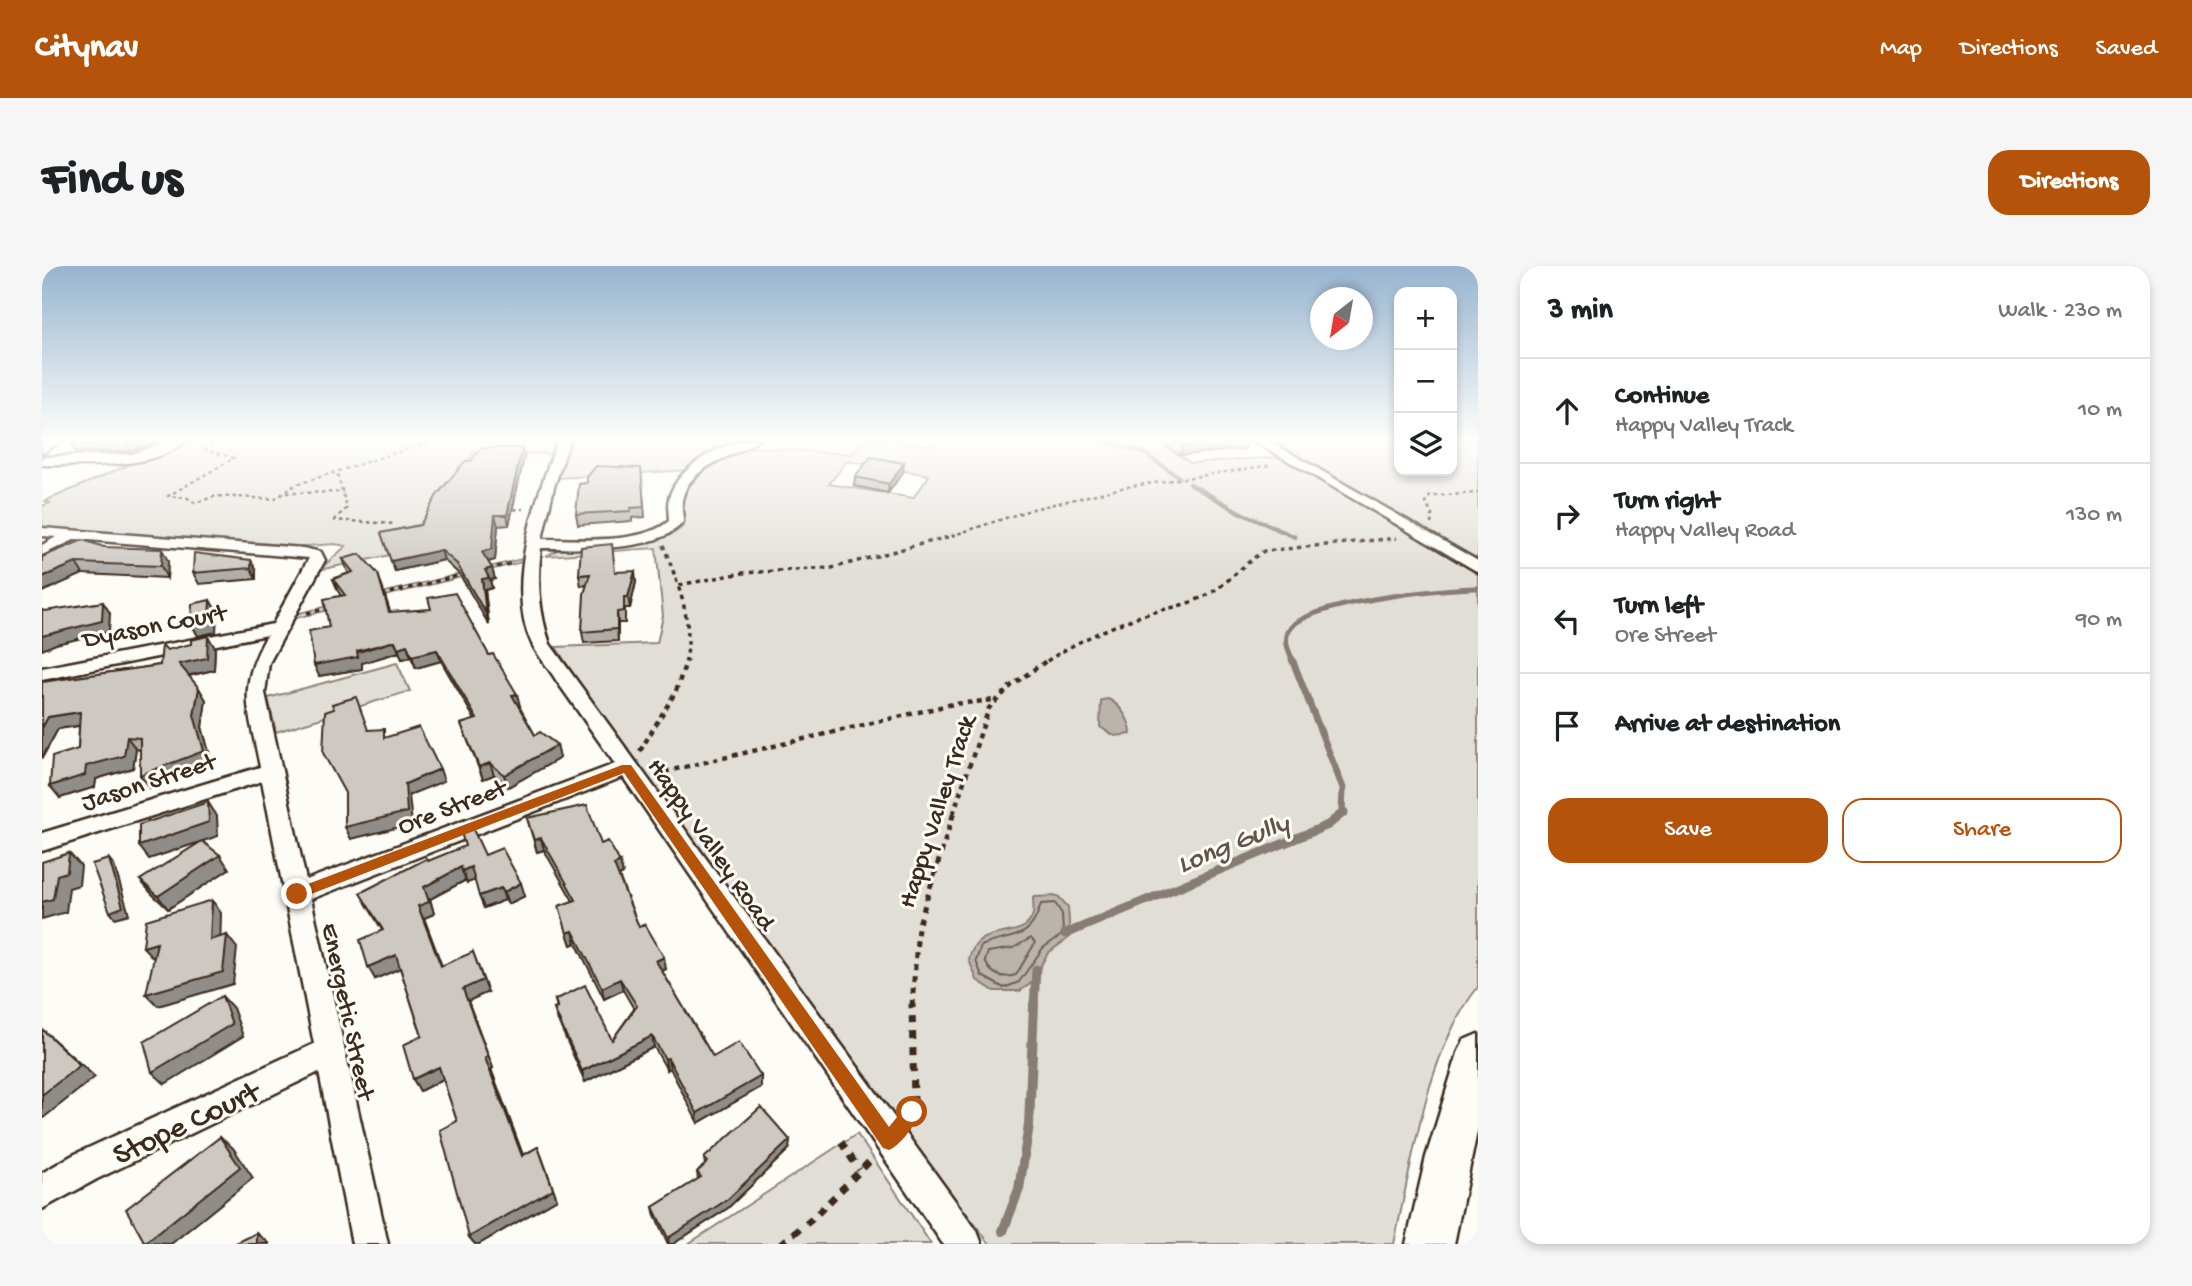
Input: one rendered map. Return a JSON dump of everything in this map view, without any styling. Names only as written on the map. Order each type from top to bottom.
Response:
[{"type":"main road","points":[[1430,1244],[1455,1130],[1478,1053]]},
{"type":"street","name":"Happy Valley Road","points":[[548,485],[535,544],[530,601],[535,631],[881,1149],[964,1244]]},
{"type":"street","points":[[535,544],[654,536],[671,529],[676,522],[675,499],[684,485]]},
{"type":"street","points":[[1335,485],[1478,568]]},
{"type":"street","name":"Energetic Street","points":[[42,532],[324,552],[277,628],[260,663],[255,693],[370,1244]]},
{"type":"street","points":[[42,551],[74,534]]},
{"type":"street","name":"Dyason Court","points":[[42,674],[277,628]]},
{"type":"street","name":"Jason Street","points":[[42,842],[270,771]]},
{"type":"street","name":"Ore Street","points":[[297,894],[630,773]]},
{"type":"street","name":"Stope Court","points":[[42,1192],[85,1167],[329,1052]]},
{"type":"path","points":[[185,485],[172,492],[170,497],[188,498],[195,503],[216,496],[270,499],[296,485]]},
{"type":"path","points":[[341,485],[347,508],[333,520],[395,524]]},
{"type":"path","points":[[679,585],[743,573],[832,569],[916,548],[1025,511],[1140,485]]},
{"type":"path","points":[[285,493],[343,492]]},
{"type":"path","points":[[1415,531],[1429,526],[1433,521],[1426,503],[1430,496],[1478,494]]},
{"type":"path","points":[[510,516],[513,501]]},
{"type":"path","points":[[500,510],[523,509]]},
{"type":"path","name":"Happy Valley Track","points":[[781,1244],[811,1220],[881,1149],[906,1121],[914,1103],[912,995],[918,927],[977,737],[996,699],[1030,672],[1083,639],[1135,618],[1184,605],[1218,590],[1247,561],[1264,551],[1390,540],[1415,531]]},
{"type":"path","points":[[630,773],[685,667],[690,644],[679,585],[654,536]]},
{"type":"path","points":[[488,569],[514,562]]},
{"type":"path","points":[[369,598],[474,572]]},
{"type":"path","points":[[303,614],[343,605]]},
{"type":"path","points":[[630,773],[953,704],[996,699]]},
{"type":"path","points":[[841,1142],[859,1170]]},
{"type":"shaded area","points":[[83,485],[451,485],[424,534],[428,547],[319,570],[346,546],[335,544],[292,547],[42,528],[42,506],[50,503],[45,501]]},
{"type":"shaded area","points":[[690,485],[833,485],[913,498],[923,485],[1328,485],[1478,572],[1478,987],[1460,1014],[1433,1076],[1415,1144],[1394,1244],[990,1244],[923,1157],[556,647],[657,643],[663,616],[656,548],[546,556],[561,548],[626,545],[674,533],[684,525],[682,500]]},
{"type":"shaded area","points":[[1343,485],[1478,485],[1478,562]]},
{"type":"shaded area","points":[[522,559],[522,562],[292,619],[295,614]]},
{"type":"shaded area","points":[[397,663],[410,691],[276,732],[268,698]]},
{"type":"shaded area","points":[[857,1134],[931,1244],[688,1244],[838,1146]]},
{"type":"water","points":[[1108,699],[1124,714],[1131,734],[1115,736],[1100,727],[1101,700]]},
{"type":"water","points":[[1058,896],[1068,907],[1070,937],[1048,953],[1030,984],[1020,991],[994,991],[977,980],[969,960],[981,940],[1021,928],[1028,923],[1033,914],[1033,897]]},
{"type":"building","points":[[446,485],[514,485],[507,515],[495,515],[492,549],[482,552],[492,568],[485,570],[489,578],[482,579],[486,614],[457,564],[441,550],[391,561],[381,533],[420,525]]},
{"type":"building","points":[[579,485],[642,485],[644,507],[631,508],[631,511],[576,514]]},
{"type":"building","points":[[83,540],[104,547],[162,549],[161,566],[76,563],[42,577],[42,557]]},
{"type":"building","points":[[612,544],[615,572],[635,571],[628,597],[624,597],[624,611],[617,612],[617,629],[582,632],[584,594],[590,574],[579,575],[581,547]]},
{"type":"building","points":[[194,553],[251,560],[251,568],[193,573]]},
{"type":"building","points":[[360,554],[378,574],[389,612],[431,609],[428,598],[455,593],[489,655],[493,654],[517,694],[512,695],[535,735],[540,732],[557,745],[504,775],[490,763],[479,767],[461,724],[477,719],[437,650],[412,656],[407,645],[398,648],[395,641],[357,651],[358,657],[314,665],[309,631],[329,627],[324,599],[345,595],[333,579],[353,572],[343,559]]},
{"type":"building","points":[[210,600],[209,620],[191,623],[192,604]]},
{"type":"building","points":[[103,602],[102,621],[42,636],[42,610]]},
{"type":"building","points":[[208,636],[207,658],[179,664],[199,688],[194,715],[204,751],[140,775],[140,738],[127,737],[124,756],[86,766],[85,775],[50,786],[52,757],[78,749],[80,712],[48,717],[42,728],[42,682],[160,665],[162,645],[167,650]]},
{"type":"building","points":[[356,697],[368,730],[384,729],[384,738],[419,727],[440,769],[405,784],[407,812],[345,827],[345,793],[323,753],[325,712],[334,709],[332,704]]},
{"type":"building","points":[[208,802],[209,822],[139,846],[139,825]]},
{"type":"building","points":[[587,805],[601,844],[608,841],[620,862],[614,865],[639,927],[645,924],[664,957],[656,961],[713,1057],[739,1042],[761,1076],[697,1113],[668,1058],[665,1059],[652,1036],[582,1071],[554,1009],[558,1008],[555,1000],[585,985],[612,1040],[637,1006],[620,979],[602,988],[573,931],[567,933],[559,906],[576,900],[541,838],[534,840],[527,818]]},
{"type":"building","points":[[471,825],[485,855],[502,848],[521,883],[504,892],[501,888],[479,896],[471,867],[462,871],[461,867],[424,887],[429,902],[418,906],[441,966],[473,952],[483,980],[463,989],[488,1056],[485,1058],[522,1156],[538,1147],[553,1189],[469,1237],[440,1130],[457,1121],[439,1067],[413,1079],[403,1045],[422,1036],[396,955],[368,967],[360,940],[383,930],[360,893],[426,859],[428,861],[465,846],[460,829]]},
{"type":"building","points":[[202,841],[220,855],[158,896],[140,880]]},
{"type":"building","points":[[69,853],[67,872],[57,875],[53,899],[42,902],[42,862]]},
{"type":"building","points":[[109,859],[123,907],[110,912],[92,864]]},
{"type":"building","points":[[212,900],[210,940],[227,935],[223,972],[146,994],[157,943],[143,947],[146,920]]},
{"type":"building","points":[[222,996],[232,1024],[152,1072],[144,1042]]},
{"type":"building","points":[[42,1029],[80,1065],[42,1095]]},
{"type":"building","points":[[761,1107],[790,1140],[728,1199],[668,1238],[653,1207],[701,1177],[697,1172],[708,1162],[704,1158]]},
{"type":"building","points":[[220,1137],[240,1167],[145,1243],[126,1209]]},
{"type":"building","points":[[257,1233],[257,1244],[234,1244]]},
{"type":"waterway","points":[[1191,485],[1241,513],[1295,537]]},
{"type":"waterway","name":"Long Gully","points":[[1293,661],[1288,650],[1289,630],[1301,620],[1321,612],[1377,598],[1477,588]]},
{"type":"waterway","name":"Long Gully","points":[[1292,659],[1343,788],[1342,814]]},
{"type":"waterway","name":"Long Gully","points":[[1065,934],[1328,825],[1342,814]]},
{"type":"waterway","name":"Long Gully","points":[[1034,1006],[1036,969]]},
{"type":"waterway","name":"Long Gully","points":[[1003,1231],[1019,1189],[1029,1125],[1034,1004]]},
{"type":"route","points":[[297,894],[626,768],[889,1141],[912,1112]]}]
